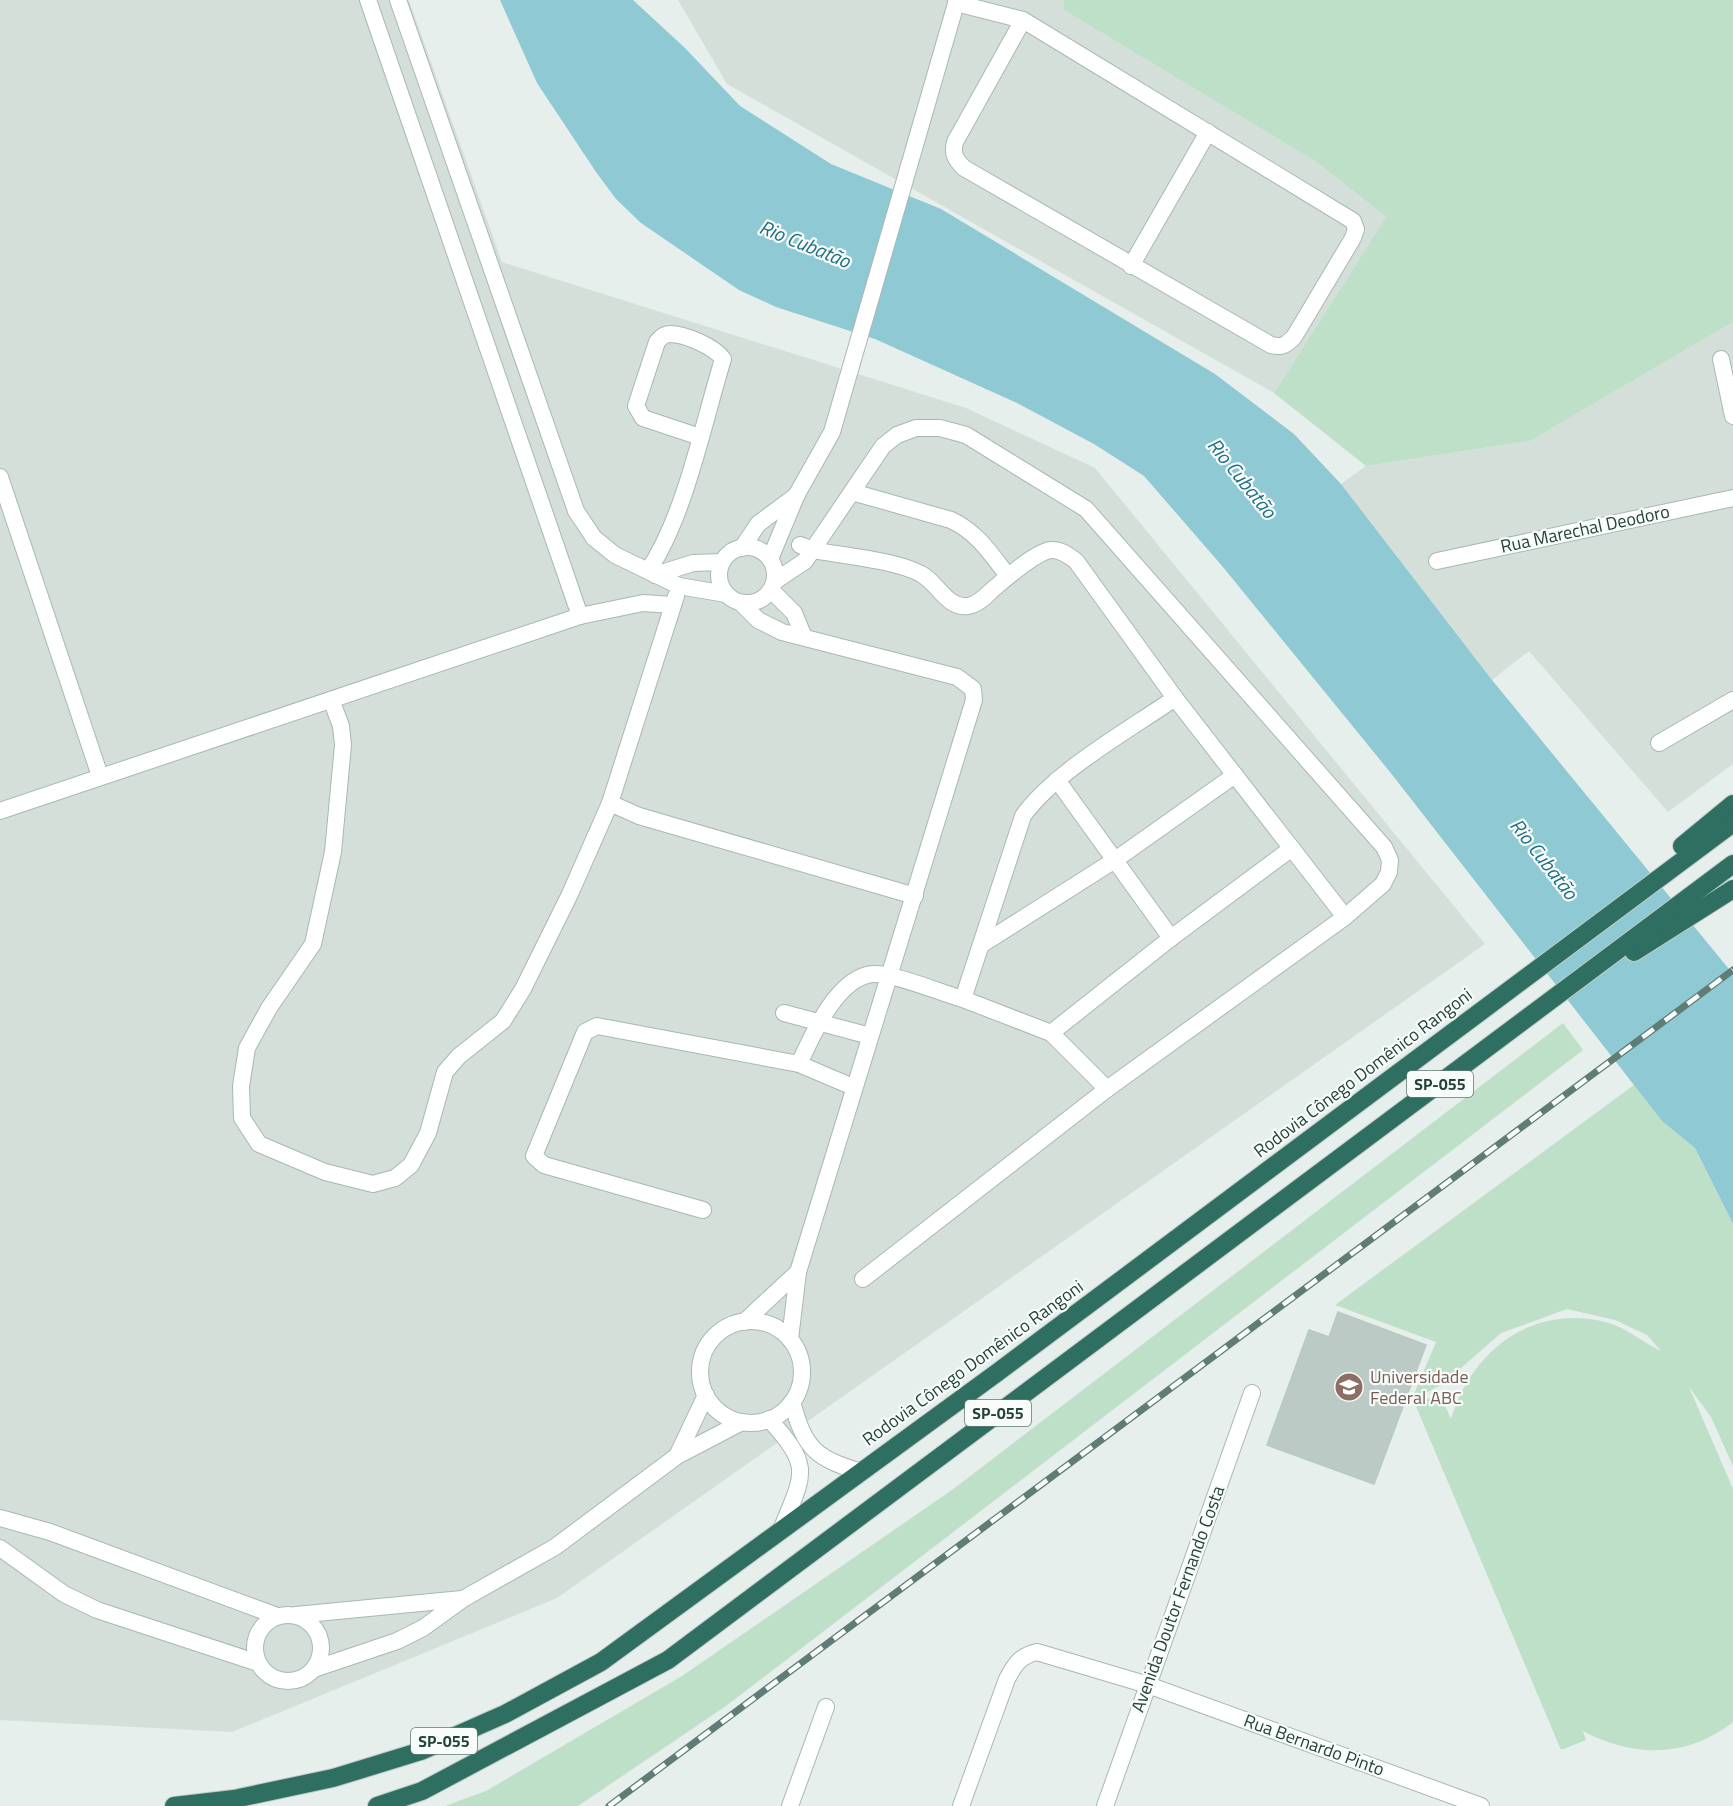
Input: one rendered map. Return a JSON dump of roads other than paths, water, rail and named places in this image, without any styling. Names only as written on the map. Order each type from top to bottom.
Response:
[{"type":"highway","points":[[1510,990],[1733,804]]},
{"type":"highway","name":"Rodovia Cônego Domênico Rangoni","points":[[174,1806],[234,1799],[333,1778],[421,1750],[505,1714],[601,1662],[861,1472],[1733,822]]},
{"type":"highway","name":"SP-055","points":[[377,1806],[422,1791],[657,1667],[1733,864]]},
{"type":"highway","points":[[1540,1009],[1733,889]]},
{"type":"street","points":[[368,0],[580,616]]},
{"type":"street","points":[[398,0],[576,511],[594,538],[615,555],[679,586],[753,603],[763,598],[773,585],[792,571],[852,492],[883,446],[897,435],[916,428],[940,428],[966,435],[1086,509],[1384,847],[1390,860],[1389,872],[1383,884],[1345,917],[1107,1089],[863,1279]]},
{"type":"street","points":[[804,637],[794,613],[773,585],[771,561],[797,494],[832,432],[957,1],[1023,20],[1347,215],[1353,221],[1356,229],[1353,238],[1294,337],[1279,347],[1271,345],[1131,266],[964,168],[956,160],[953,152],[955,142],[1023,20]]},
{"type":"street","points":[[1131,266],[1208,132]]},
{"type":"street","points":[[652,573],[674,524],[700,437],[723,359],[712,347],[670,334],[663,336],[657,342],[636,406],[643,418],[700,437]]},
{"type":"street","points":[[1721,359],[1733,416]]},
{"type":"street","points":[[0,477],[100,776]]},
{"type":"street","points":[[852,492],[951,520],[966,527],[979,538],[1008,576]]},
{"type":"street","points":[[742,548],[758,524],[797,494]]},
{"type":"street","name":"Rua Marechal Deodoro","points":[[1437,561],[1733,498]]},
{"type":"street","points":[[771,561],[811,544],[914,571],[931,581],[957,605],[969,606],[979,602],[1008,576],[1052,550],[1063,552],[1076,561],[1175,698],[1345,917]]},
{"type":"street","points":[[771,561],[758,549],[742,548],[734,550],[722,562],[719,579],[733,598],[758,620],[771,627],[804,637],[957,676],[973,689],[974,699],[798,1272],[790,1340]]},
{"type":"street","points":[[652,573],[693,563],[722,562]]},
{"type":"street","points":[[332,702],[341,726],[343,745],[333,852],[313,944],[269,1008],[247,1048],[241,1086],[242,1119],[259,1144],[325,1172],[374,1184],[395,1178],[411,1165],[428,1133],[445,1072],[459,1056],[503,1021],[570,894],[610,803],[679,586]]},
{"type":"street","points":[[0,811],[100,776],[332,702],[580,616],[643,603],[673,605]]},
{"type":"street","points":[[963,999],[1023,816],[1035,799],[1057,780],[1175,698]]},
{"type":"street","points":[[1659,743],[1733,700]]},
{"type":"street","points":[[981,945],[1114,860],[1235,775]]},
{"type":"street","points":[[1057,780],[1171,938]]},
{"type":"street","points":[[610,803],[639,816],[915,896]]},
{"type":"street","points":[[1051,1033],[1171,938],[1292,849]]},
{"type":"street","points":[[799,1064],[819,1022],[846,988],[859,978],[873,974],[890,976],[963,999],[1051,1033],[1107,1089]]},
{"type":"street","points":[[784,1013],[870,1036]]},
{"type":"street","points":[[704,1210],[544,1165],[534,1156],[585,1032],[597,1026],[799,1064],[854,1087]]},
{"type":"street","points":[[742,1422],[721,1413],[706,1395],[700,1372],[706,1349],[721,1331],[744,1322],[798,1272]]},
{"type":"street","points":[[314,1669],[397,1641],[423,1628],[463,1599],[555,1547],[677,1456],[742,1422],[770,1419],[782,1413],[798,1393],[802,1371],[801,1360],[790,1340],[774,1327],[744,1322]]},
{"type":"street","name":"Avenida Doutor Fernando Costa","points":[[1105,1806],[1251,1393]]},
{"type":"street","points":[[677,1456],[706,1395]]},
{"type":"street","points":[[792,1402],[800,1432],[808,1445],[820,1457],[861,1472]]},
{"type":"street","points":[[770,1419],[791,1444],[802,1468],[800,1482],[781,1530]]},
{"type":"street","points":[[0,1518],[50,1532],[277,1616],[463,1599]]},
{"type":"street","points":[[0,1548],[64,1594],[97,1610],[258,1663],[271,1677],[290,1681],[308,1675],[314,1669],[319,1660],[321,1642],[312,1625],[296,1615]]},
{"type":"street","points":[[258,1663],[255,1644],[257,1635],[269,1620],[277,1616]]},
{"type":"street","name":"Rua Bernardo Pinto","points":[[961,1806],[1007,1679],[1015,1663],[1024,1655],[1037,1652],[1148,1685],[1480,1806]]},
{"type":"street","points":[[790,1806],[826,1707]]},
{"type":"water","name":"Rio Cubatão","points":[[500,0],[633,0],[685,48],[740,106],[831,164],[941,209],[1215,374],[1294,434],[1341,484],[1492,680],[1733,974],[1733,1224],[1695,1148],[1662,1121],[1390,772],[1223,567],[1144,476],[1094,444],[1017,403],[875,339],[776,307],[739,290],[641,223],[616,199],[537,83]]},
{"type":"railway","points":[[609,1806],[1733,970]]},
{"type":"place","name":"Universidade Federal ABC","points":[[1349,1387]]}]
